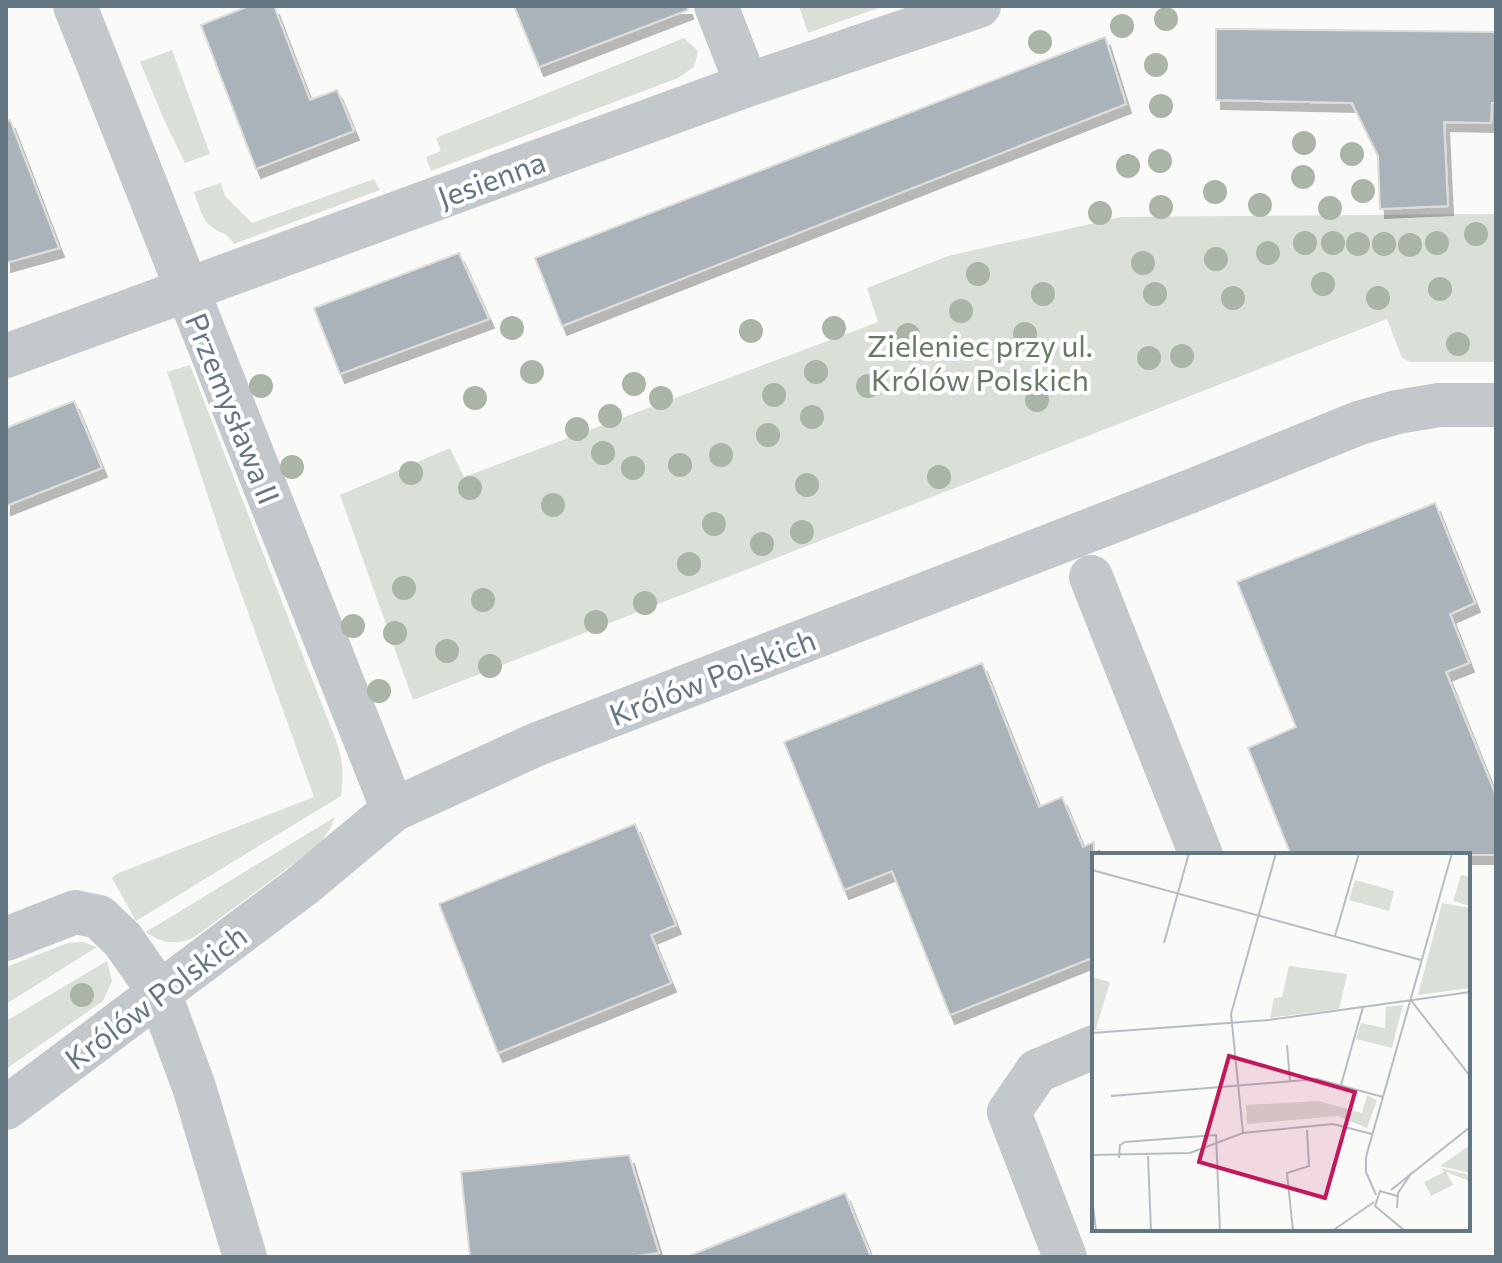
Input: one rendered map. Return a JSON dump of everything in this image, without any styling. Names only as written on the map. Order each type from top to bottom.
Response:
[{"type":"street","name":"Przemysława II","points":[[75,6],[393,810]]},
{"type":"street","points":[[716,6],[747,85]]},
{"type":"street","name":"Jesienna","points":[[6,356],[747,85],[979,6]]},
{"type":"street","name":"Królów Polskich","points":[[6,1108],[302,886],[393,810],[535,745],[1359,423],[1439,405],[1496,405]]},
{"type":"street","points":[[1091,577],[1200,853]]},
{"type":"street","points":[[6,939],[75,912],[99,917],[123,940],[159,992],[194,1087],[245,1257]]},
{"type":"street","points":[[1065,1257],[1009,1112],[1037,1071],[1092,1048]]},
{"type":"green space","points":[[799,6],[884,6],[808,33]]},
{"type":"green space","points":[[684,38],[698,51],[694,67],[678,78],[431,171],[426,157],[441,151],[436,138]]},
{"type":"green space","points":[[172,50],[210,154],[185,163],[140,62]]},
{"type":"green space","points":[[374,179],[380,190],[234,244],[206,221],[194,192],[221,183],[225,196],[252,223]]},
{"type":"green space","name":"Zieleniec przy ul. Królów Polskich","points":[[1496,214],[1496,362],[1410,362],[1402,358],[1387,319],[413,700],[340,495],[450,448],[464,477],[878,322],[867,288],[948,256],[1122,217]]},
{"type":"green space","points":[[190,365],[338,745],[342,788],[341,796],[136,921],[112,878],[116,874],[314,797],[225,548],[167,372]]},
{"type":"green space","points":[[335,817],[319,845],[193,938],[169,942],[146,932]]},
{"type":"green space","points":[[83,942],[97,947],[6,1004],[6,967],[68,943]]},
{"type":"green space","points":[[107,961],[112,981],[103,1001],[6,1069],[6,1021]]},
{"type":"building","points":[[249,6],[274,6],[310,100],[337,90],[354,131],[256,169],[201,25]]},
{"type":"building","points":[[514,6],[687,6],[688,10],[539,67]]},
{"type":"building","points":[[1216,29],[1496,32],[1496,103],[1492,103],[1491,123],[1444,122],[1448,206],[1380,209],[1378,156],[1352,103],[1216,100]]},
{"type":"building","points":[[1105,37],[1126,104],[562,326],[535,258]]},
{"type":"building","points":[[10,120],[59,248],[6,263],[6,121]]},
{"type":"building","points":[[459,253],[489,319],[340,374],[314,308]]},
{"type":"building","points":[[74,401],[102,468],[6,506],[6,428]]},
{"type":"building","points":[[1435,503],[1475,603],[1450,614],[1469,663],[1446,672],[1496,796],[1496,855],[1290,853],[1248,748],[1296,727],[1237,582]]},
{"type":"building","points":[[982,663],[1039,807],[1062,797],[1083,847],[1094,842],[1092,958],[950,1015],[892,871],[844,890],[784,742]]},
{"type":"building","points":[[635,824],[676,925],[651,935],[671,983],[498,1053],[439,904]]},
{"type":"building","points":[[629,1155],[659,1253],[628,1257],[470,1257],[461,1172]]},
{"type":"building","points":[[845,1193],[871,1257],[691,1257],[691,1255]]}]
